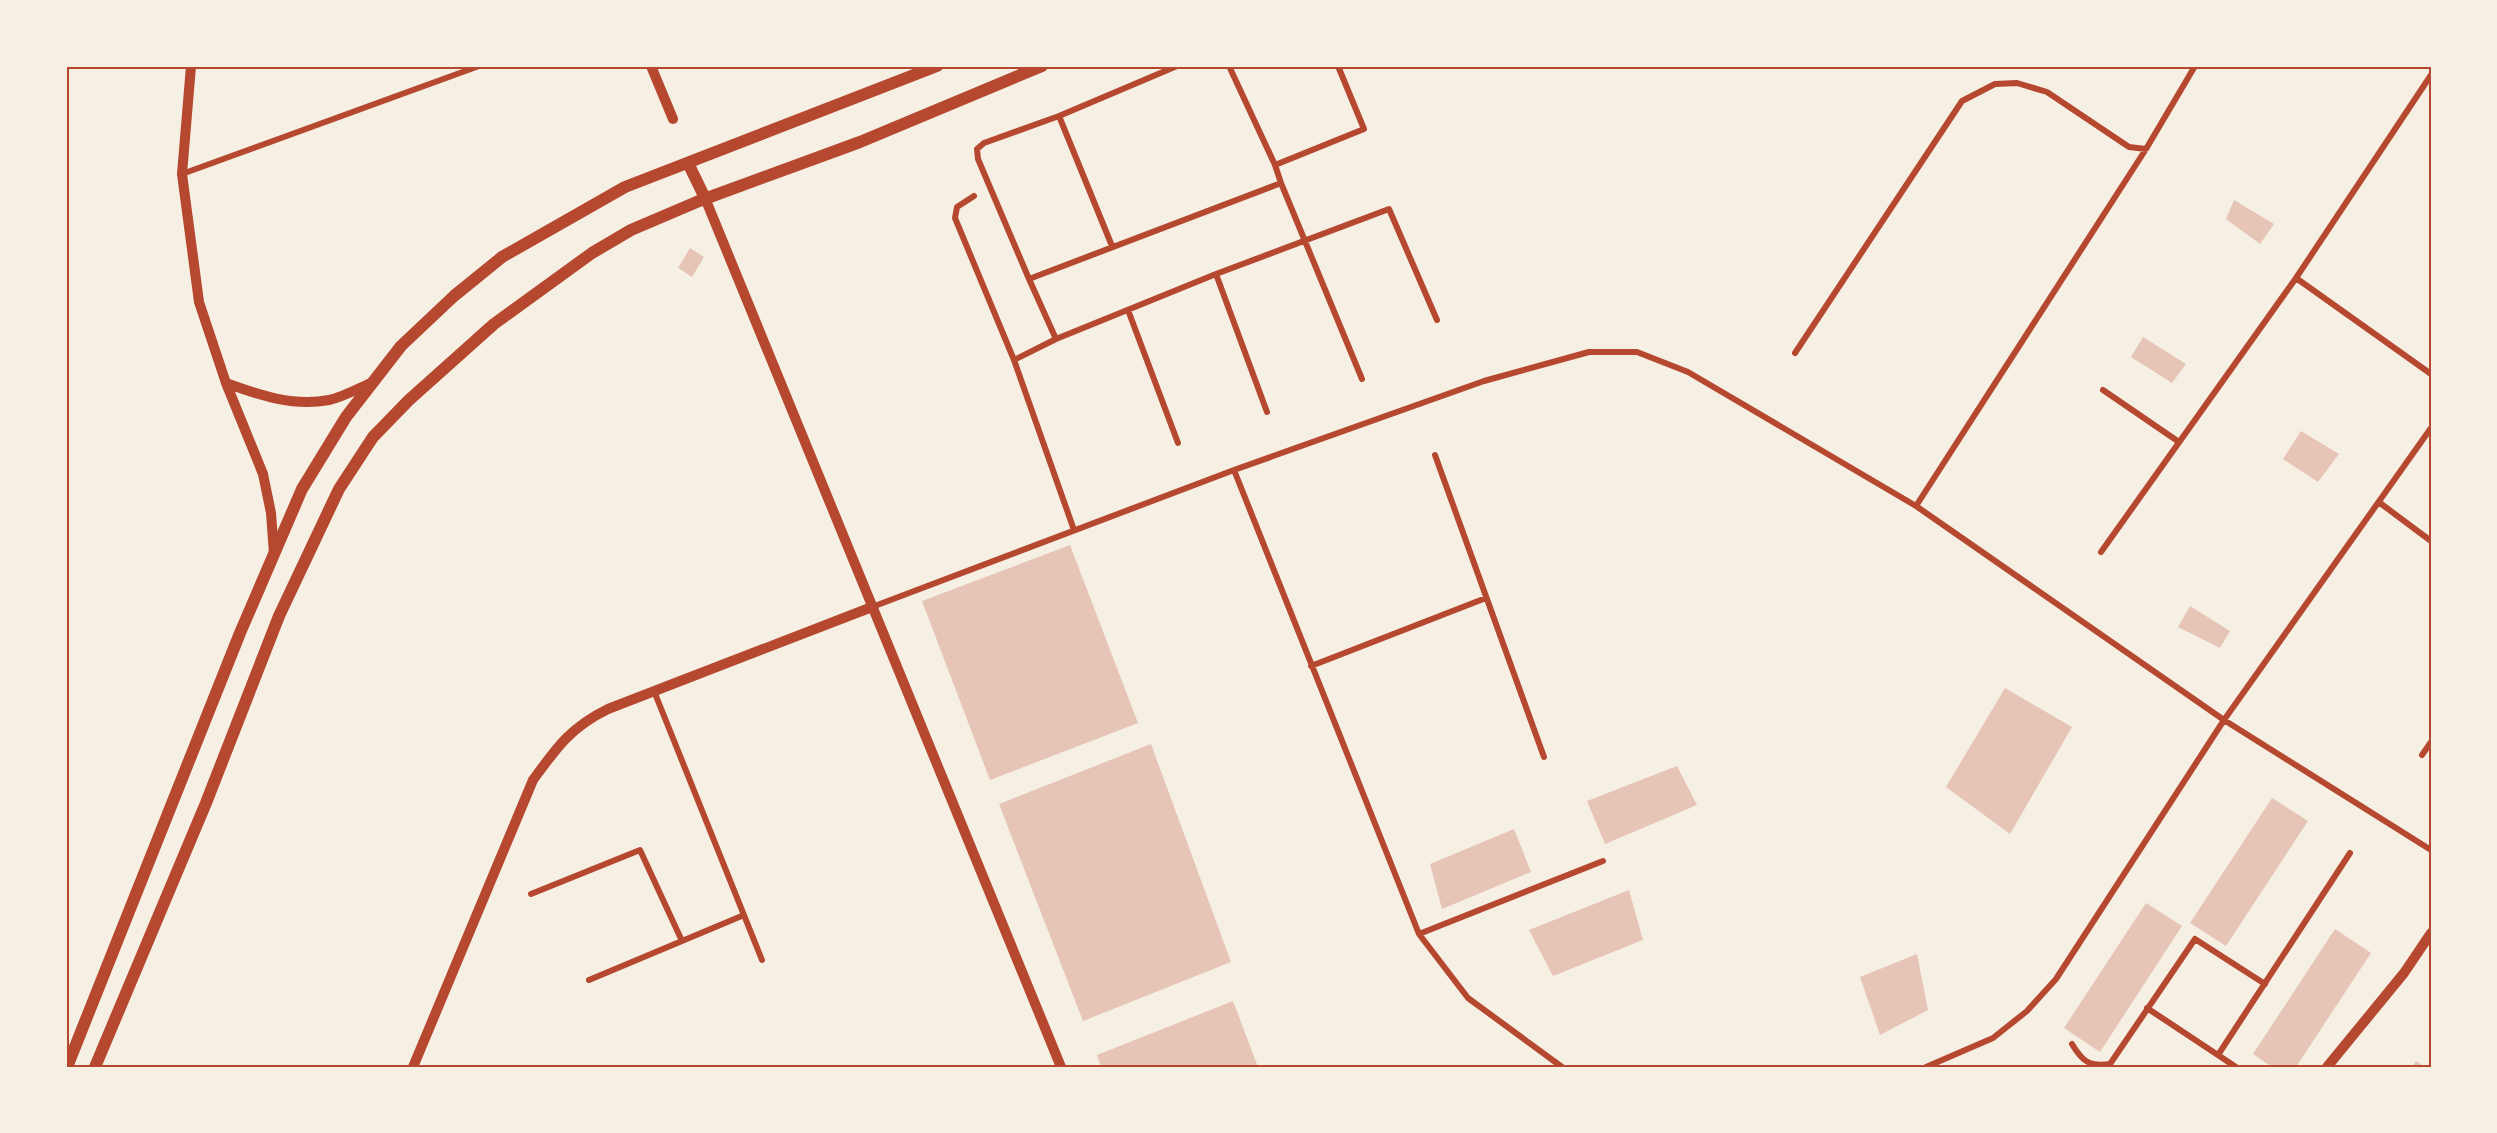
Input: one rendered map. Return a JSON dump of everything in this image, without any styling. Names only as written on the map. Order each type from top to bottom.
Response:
[{"type":"main road","points":[[67,1067],[302,489],[346,417],[401,346],[454,296],[502,257],[625,187],[688,163],[716,149],[937,66]]},
{"type":"main road","points":[[95,1067],[206,803],[283,606],[339,489],[373,437],[409,400],[494,324],[592,253],[631,230],[705,198],[860,142],[1042,66]]},
{"type":"main road","points":[[688,163],[705,198]]},
{"type":"street","points":[[191,66],[182,174],[199,302],[226,383],[263,474],[271,513],[274,554]]},
{"type":"street","points":[[182,174],[479,66]]},
{"type":"street","points":[[651,66],[673,119]]},
{"type":"street","points":[[1056,339],[978,159],[977,149],[984,143],[1059,116],[1177,66]]},
{"type":"street","points":[[1230,66],[1275,165],[1303,240],[1362,379]]},
{"type":"street","points":[[1275,165],[1364,129],[1338,66]]},
{"type":"street","points":[[1916,507],[2146,149],[2195,66]]},
{"type":"street","points":[[2101,552],[2296,278],[2431,75]]},
{"type":"street","points":[[1795,353],[1962,101],[1995,84],[2018,83],[2047,92],[2129,147],[2146,149]]},
{"type":"street","points":[[1059,116],[1112,246]]},
{"type":"street","points":[[1029,279],[1281,183]]},
{"type":"street","points":[[974,196],[957,207],[955,218],[1014,360],[1074,531]]},
{"type":"street","points":[[705,198],[1061,1067]]},
{"type":"street","points":[[1014,360],[1056,339],[1216,274],[1389,209],[1437,320]]},
{"type":"street","points":[[1216,274],[1267,412]]},
{"type":"street","points":[[2296,278],[2431,374]]},
{"type":"street","points":[[1128,310],[1178,443]]},
{"type":"street","points":[[413,1067],[533,780],[556,748],[583,722],[654,691],[1233,470],[1484,381],[1589,352],[1637,352],[1688,372],[1916,507],[2224,720],[2431,850]]},
{"type":"street","points":[[226,383],[267,398],[299,401],[329,400],[373,382]]},
{"type":"street","points":[[2103,390],[2180,442]]},
{"type":"street","points":[[1926,1067],[1993,1038],[2027,1011],[2056,979],[2224,720],[2431,429]]},
{"type":"street","points":[[1435,454],[1544,757]]},
{"type":"street","points":[[1233,470],[1419,934],[1468,998],[1562,1067]]},
{"type":"street","points":[[2380,503],[2431,541]]},
{"type":"street","points":[[1311,666],[1486,598]]},
{"type":"street","points":[[654,691],[762,960]]},
{"type":"street","points":[[2422,755],[2431,742]]},
{"type":"street","points":[[531,894],[640,850],[682,941]]},
{"type":"street","points":[[2218,1055],[2350,854]]},
{"type":"street","points":[[1419,934],[1603,861]]},
{"type":"street","points":[[589,980],[744,915]]},
{"type":"street","points":[[2326,1067],[2404,973],[2431,933]]},
{"type":"street","points":[[2072,1044],[2082,1060],[2096,1066],[2110,1064],[2195,939],[2265,984]]},
{"type":"street","points":[[2147,1008],[2236,1067]]},
{"type":"building","points":[[2234,200],[2274,224],[2260,244],[2226,219]]},
{"type":"building","points":[[690,248],[704,257],[692,277],[678,268]]},
{"type":"building","points":[[2143,337],[2186,364],[2172,383],[2131,357]]},
{"type":"building","points":[[2301,431],[2339,454],[2318,482],[2283,459]]},
{"type":"building","points":[[1070,545],[1138,723],[990,780],[922,601]]},
{"type":"building","points":[[2190,606],[2230,631],[2220,648],[2178,627]]},
{"type":"building","points":[[2005,688],[2072,727],[2010,834],[1946,787]]},
{"type":"building","points":[[1151,744],[1231,962],[1083,1021],[999,804]]},
{"type":"building","points":[[1677,766],[1697,805],[1605,844],[1587,801]]},
{"type":"building","points":[[2272,798],[2308,821],[2226,946],[2190,923]]},
{"type":"building","points":[[1514,829],[1531,872],[1442,909],[1430,864]]},
{"type":"building","points":[[1629,890],[1643,940],[1553,976],[1529,930]]},
{"type":"building","points":[[2146,903],[2182,926],[2100,1052],[2064,1028]]},
{"type":"building","points":[[2335,929],[2371,953],[2296,1067],[2272,1067],[2253,1054]]},
{"type":"building","points":[[1917,954],[1928,1010],[1880,1035],[1860,977]]},
{"type":"building","points":[[1233,1001],[1258,1067],[1101,1067],[1097,1055]]},
{"type":"building","points":[[2416,1061],[2425,1067],[2412,1067]]}]
